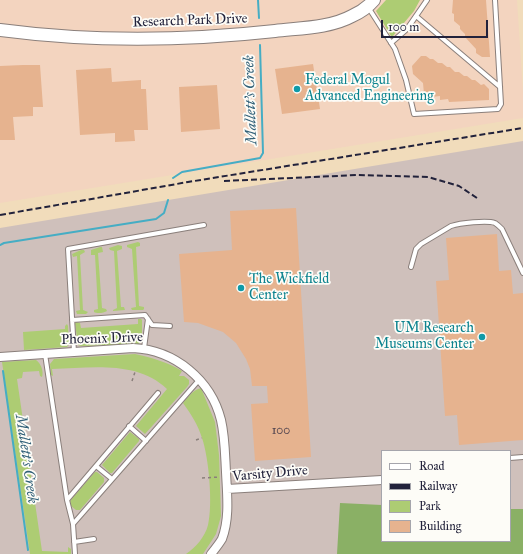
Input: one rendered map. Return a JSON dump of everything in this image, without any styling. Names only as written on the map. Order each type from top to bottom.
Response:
[{"type":"street","name":"Research Park Drive","points":[[0,30],[46,36],[87,38],[154,39],[219,36],[334,23],[352,17],[371,3]]},
{"type":"street","name":"Phoenix Drive","points":[[0,356],[133,348],[144,348],[164,354],[188,369],[208,390],[221,420],[224,435],[227,489]]},
{"type":"street","name":"Varsity Drive","points":[[212,554],[222,539],[227,516],[227,489],[381,480]]},
{"type":"lane","points":[[391,43],[407,29],[427,0]]},
{"type":"lane","points":[[371,3],[401,64],[414,114],[498,109],[502,104],[495,0]]},
{"type":"lane","points":[[416,16],[500,87]]},
{"type":"lane","points":[[411,267],[416,249],[421,244],[439,233],[456,224],[489,222],[498,225],[502,229],[523,273]]},
{"type":"lane","points":[[74,352],[68,249],[204,225]]},
{"type":"lane","points":[[72,320],[145,315],[152,325],[170,326]]},
{"type":"lane","points":[[144,348],[148,319]]},
{"type":"lane","points":[[45,354],[67,500],[73,524],[75,554]]},
{"type":"lane","points":[[73,524],[199,379]]},
{"type":"lane","points":[[67,500],[158,393]]},
{"type":"lane","points":[[129,426],[146,441]]},
{"type":"lane","points":[[511,458],[523,457]]},
{"type":"lane","points":[[96,466],[112,479]]},
{"type":"lane","points":[[74,542],[94,539]]},
{"type":"path","points":[[132,381],[135,372]]},
{"type":"path","points":[[196,440],[202,438]]},
{"type":"path","points":[[202,478],[220,477]]},
{"type":"shaded area","points":[[0,0],[517,0],[523,93],[523,118],[0,203]]},
{"type":"shaded area","points":[[523,141],[523,554],[0,554],[0,228]]},
{"type":"green space","points":[[386,0],[420,0],[414,11],[393,36],[391,36],[376,11]]},
{"type":"green space","points":[[138,242],[140,243],[140,246],[136,247],[139,306],[144,307],[144,309],[132,310],[131,308],[136,307],[132,249],[127,247],[127,245]]},
{"type":"green space","points":[[118,245],[122,246],[122,249],[117,251],[121,307],[124,307],[125,310],[113,311],[117,308],[114,251],[110,250],[109,248]]},
{"type":"green space","points":[[102,247],[103,252],[98,253],[102,308],[106,309],[107,311],[95,313],[94,310],[98,309],[95,255],[91,255],[91,250]]},
{"type":"green space","points":[[84,250],[85,252],[80,255],[83,310],[88,312],[86,314],[77,314],[76,311],[80,310],[77,256],[73,257],[72,254]]},
{"type":"green space","points":[[138,319],[142,320],[142,339],[139,344],[78,345],[76,322],[80,323],[81,328],[138,324]]},
{"type":"green space","points":[[67,324],[69,344],[67,347],[24,350],[23,332],[65,329]]},
{"type":"green space","points":[[135,354],[171,365],[182,371],[179,376],[184,376],[189,380],[187,387],[145,434],[136,426],[167,389],[155,380],[142,374],[127,370],[97,367],[52,369],[53,376],[51,375],[50,364],[54,359]]},
{"type":"green space","points":[[36,360],[42,368],[42,377],[40,376],[39,371],[23,372],[22,378],[17,379],[42,551],[68,552],[68,547],[71,549],[71,554],[30,554],[2,362]]},
{"type":"green space","points":[[201,388],[215,422],[219,455],[221,516],[216,534],[203,554],[186,554],[197,545],[207,529],[210,506],[210,482],[207,457],[196,424],[183,403],[193,392]]},
{"type":"green space","points":[[130,432],[139,439],[139,441],[112,473],[110,473],[102,465]]},
{"type":"green space","points":[[95,472],[104,478],[104,482],[80,510],[76,510],[71,506],[70,501]]},
{"type":"green space","points":[[340,503],[381,505],[381,542],[511,542],[511,509],[523,509],[523,554],[337,554]]},
{"type":"building","points":[[453,0],[486,0],[490,57],[482,57],[476,53],[476,49],[465,37],[465,34],[460,29],[460,26],[454,21],[454,14],[452,13]]},
{"type":"building","points":[[421,56],[426,56],[438,63],[442,63],[447,67],[450,67],[455,72],[459,72],[472,80],[475,80],[481,85],[484,84],[489,89],[489,100],[449,102],[448,99],[440,100],[440,96],[432,97],[432,94],[424,94],[423,83],[413,74],[412,66]]},
{"type":"building","name":"Federal Mogul Advanced Engineering","points":[[313,64],[320,109],[282,114],[275,69]]},
{"type":"building","points":[[40,65],[43,107],[33,107],[33,116],[13,117],[15,140],[0,140],[0,66]]},
{"type":"building","points":[[111,68],[112,82],[141,80],[141,89],[146,89],[148,130],[134,130],[135,141],[115,142],[115,133],[80,135],[76,70]]},
{"type":"building","points":[[217,85],[220,129],[181,132],[179,87]]},
{"type":"building","name":"The Wickfield Center","points":[[296,208],[311,457],[255,461],[251,404],[268,403],[267,386],[252,386],[250,369],[246,359],[236,343],[223,332],[198,323],[184,322],[179,254],[232,250],[230,211]]},
{"type":"building","name":"UM Research Museums Center","points":[[497,234],[499,271],[511,270],[513,294],[523,293],[523,440],[459,445],[457,415],[445,416],[436,281],[449,280],[446,238]]},
{"type":"waterway","name":"Mallett's Creek","points":[[258,0],[259,18]]},
{"type":"waterway","name":"Mallett's Creek","points":[[173,178],[182,172],[260,158],[263,153],[260,45]]},
{"type":"waterway","name":"Mallett's Creek","points":[[0,245],[4,243],[156,219],[164,213],[168,200]]},
{"type":"waterway","name":"Mallett's Creek","points":[[3,371],[28,550]]},
{"type":"railway","points":[[0,215],[188,182],[523,128]]},
{"type":"railway","points":[[224,181],[358,175],[428,177],[459,186],[477,198]]},
{"type":"place","name":"Federal Mogul Advanced Engineering","points":[[297,89]]},
{"type":"place","name":"The Wickfield Center","points":[[241,288]]},
{"type":"place","name":"UM Research Museums Center","points":[[482,337]]}]
